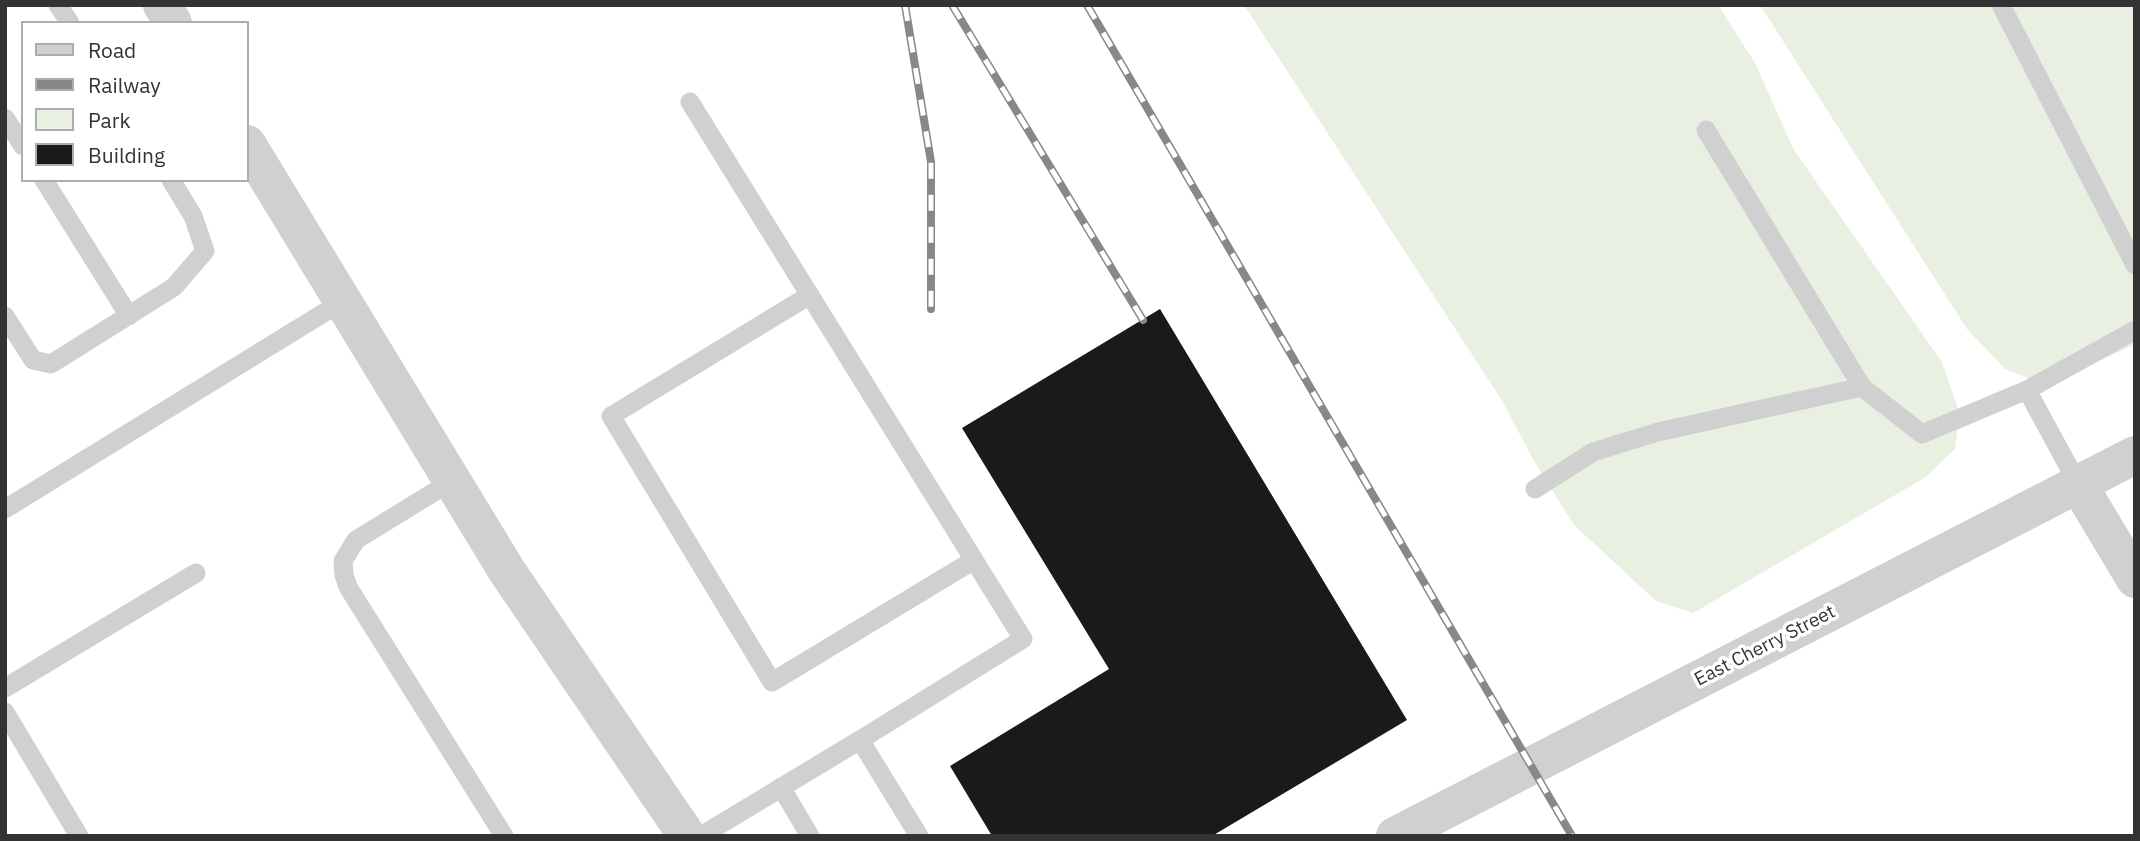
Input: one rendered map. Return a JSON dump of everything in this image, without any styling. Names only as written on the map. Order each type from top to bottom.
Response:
[{"type":"street","points":[[162,5],[172,21]]},
{"type":"street","points":[[248,146],[507,571],[687,836]]},
{"type":"street","name":"East Cherry Street","points":[[1395,836],[2135,455]]},
{"type":"street","points":[[2078,484],[2135,579]]},
{"type":"lane","points":[[58,5],[69,21]]},
{"type":"lane","points":[[2001,5],[2135,265]]},
{"type":"lane","points":[[690,102],[1023,639],[701,836]]},
{"type":"lane","points":[[5,118],[21,143]]},
{"type":"lane","points":[[1706,130],[1861,387],[1922,434],[2027,390],[2135,330]]},
{"type":"lane","points":[[45,182],[128,316]]},
{"type":"lane","points":[[5,316],[33,360],[51,364],[174,287],[205,251],[193,216],[171,182]]},
{"type":"lane","points":[[810,295],[611,416],[772,682],[974,560]]},
{"type":"lane","points":[[5,509],[343,301]]},
{"type":"lane","points":[[1535,489],[1603,449],[1658,432],[1861,387]]},
{"type":"lane","points":[[2027,390],[2078,484]]},
{"type":"lane","points":[[453,481],[356,540],[343,561],[344,575],[348,587],[500,834]]},
{"type":"lane","points":[[5,688],[196,573]]},
{"type":"lane","points":[[5,712],[79,836]]},
{"type":"lane","points":[[860,740],[919,836]]},
{"type":"lane","points":[[781,787],[810,836]]},
{"type":"green space","points":[[1244,5],[1718,5],[1755,63],[1794,150],[1942,362],[1960,414],[1955,449],[1926,477],[1693,613],[1656,601],[1574,525],[1534,461],[1501,399]]},
{"type":"green space","points":[[1760,5],[2135,5],[2135,344],[2047,386],[2005,369],[1967,329]]},
{"type":"building","points":[[1160,309],[1407,720],[1212,836],[992,836],[950,766],[1109,669],[962,428]]},
{"type":"railway","points":[[905,5],[931,162],[931,309]]},
{"type":"railway","points":[[952,5],[1143,320]]},
{"type":"railway","points":[[1087,5],[1572,836]]}]
